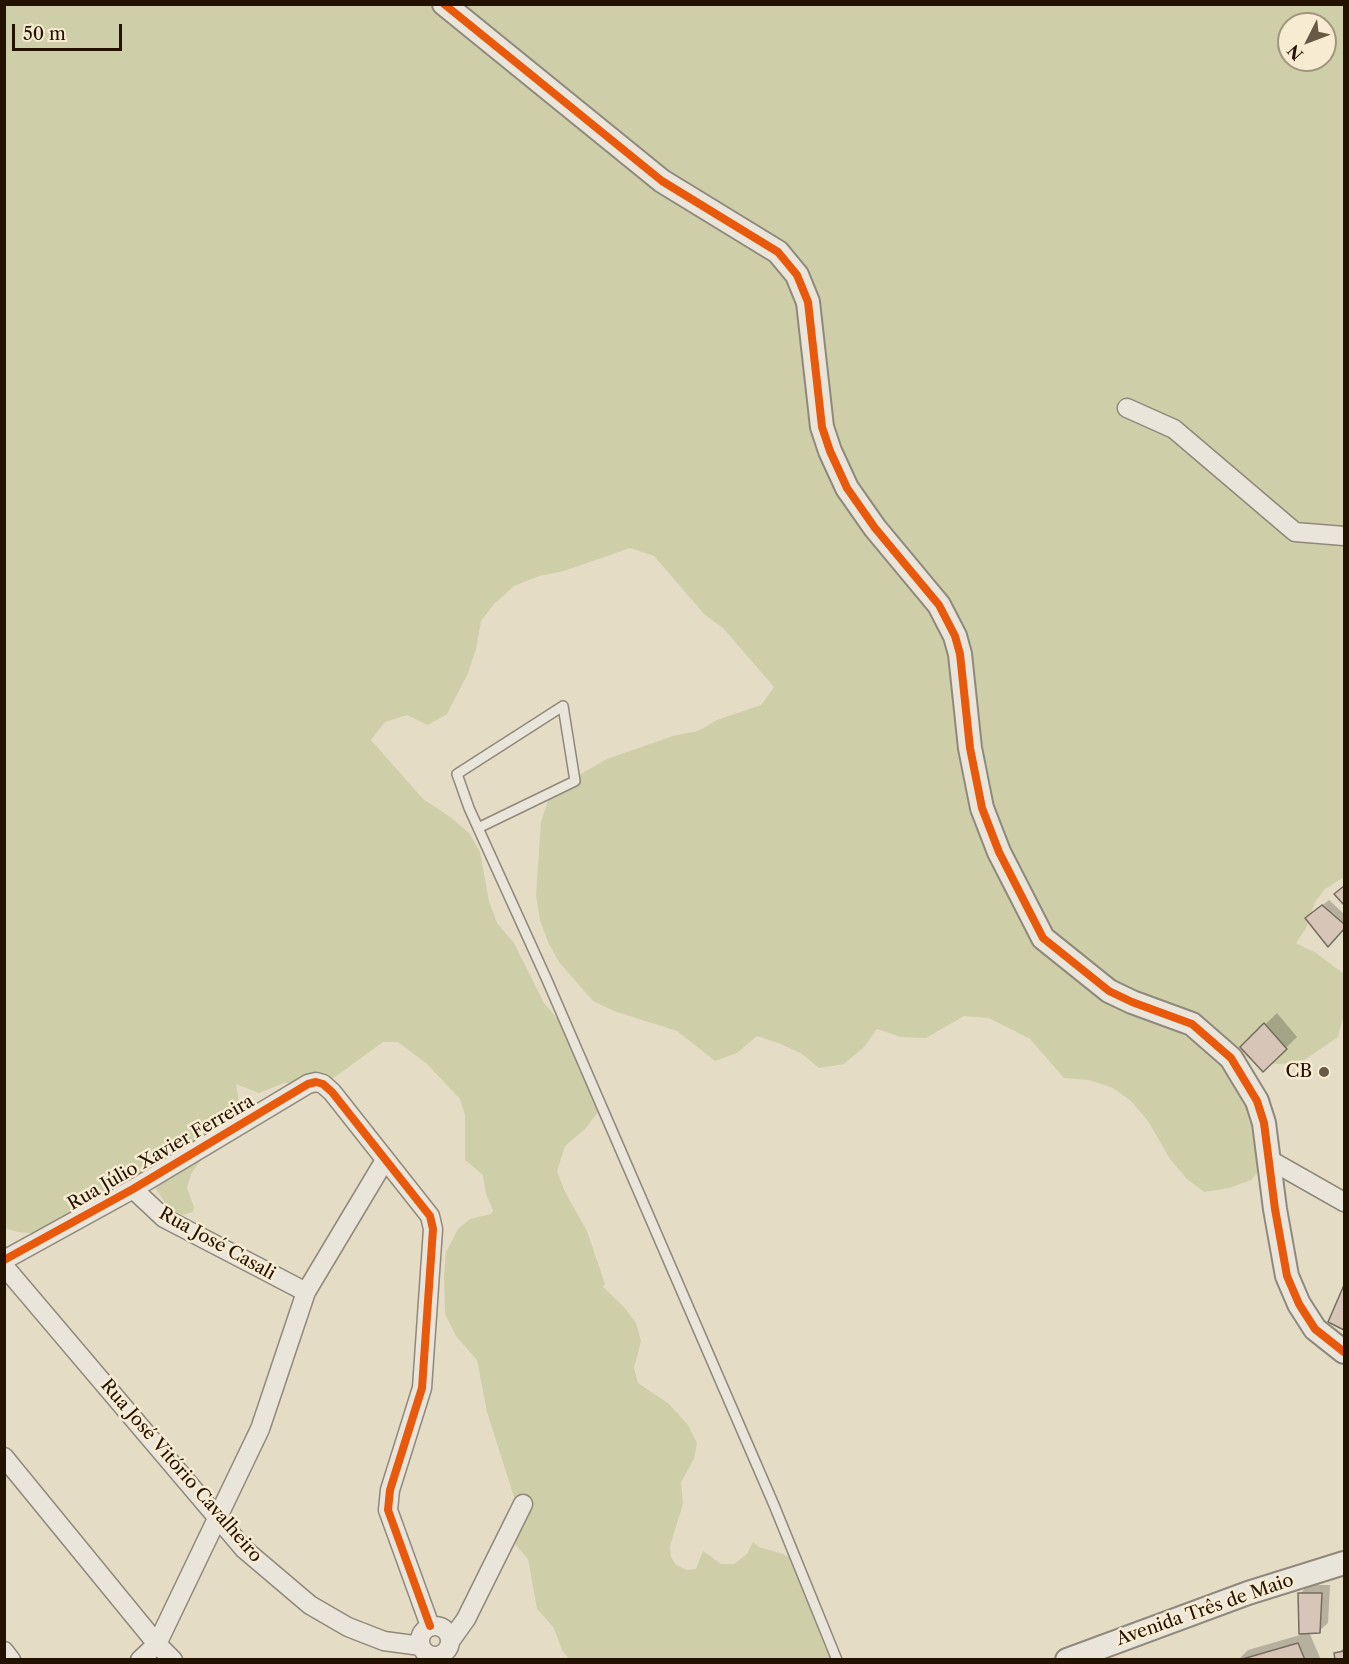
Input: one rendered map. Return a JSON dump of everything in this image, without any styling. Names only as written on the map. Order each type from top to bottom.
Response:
[{"type":"street","points":[[444,4],[662,181],[778,252],[797,275],[808,302],[822,427],[830,451],[847,488],[875,528],[939,605],[955,636],[960,654],[970,748],[982,808],[999,852],[1043,938],[1109,990],[1132,1002],[1191,1024],[1230,1058],[1257,1101],[1264,1124],[1275,1209],[1287,1276],[1299,1304],[1315,1329],[1344,1352]]},
{"type":"street","points":[[1127,408],[1174,429],[1295,532],[1344,536]]},
{"type":"street","name":"Rua Júlio Xavier Ferreira","points":[[4,1260],[133,1189],[308,1084],[316,1082],[323,1084],[332,1092],[385,1160]]},
{"type":"street","points":[[141,1659],[157,1644],[260,1429],[306,1292],[385,1160],[422,1202],[430,1216],[433,1229],[422,1388],[390,1490],[388,1510],[430,1626]]},
{"type":"street","points":[[1270,1160],[1344,1202]]},
{"type":"street","name":"Rua José Casali","points":[[133,1189],[164,1218],[306,1292]]},
{"type":"street","name":"Rua José Vitório Cavalheiro","points":[[4,1266],[244,1549],[310,1605],[348,1627],[384,1641],[421,1646]]},
{"type":"street","points":[[4,1457],[157,1644],[172,1659]]},
{"type":"street","points":[[445,1651],[444,1628],[430,1626],[422,1632],[420,1642],[427,1654],[436,1656],[445,1651],[466,1619],[523,1503]]},
{"type":"street","name":"Avenida Três de Maio","points":[[1067,1659],[1248,1593],[1344,1563]]},
{"type":"street","points":[[4,1651],[11,1659]]},
{"type":"lane","points":[[478,828],[574,781],[563,706],[457,774],[478,828],[547,980],[770,1495],[837,1659]]},
{"type":"green space","points":[[5,5],[1344,5],[1344,877],[1325,889],[1315,902],[1306,928],[1296,943],[1316,953],[1344,974],[1344,1014],[1338,1037],[1300,1063],[1277,1064],[1251,1060],[1200,1026],[1160,1021],[1208,1050],[1234,1080],[1255,1112],[1265,1163],[1251,1180],[1229,1188],[1204,1192],[1187,1179],[1170,1159],[1148,1121],[1131,1101],[1113,1088],[1089,1080],[1064,1078],[1030,1039],[989,1018],[964,1016],[926,1038],[901,1037],[877,1029],[864,1047],[844,1064],[819,1068],[802,1054],[757,1036],[737,1053],[715,1061],[677,1031],[614,1011],[593,1001],[559,962],[540,920],[536,895],[541,822],[549,798],[568,781],[607,759],[673,736],[698,731],[717,720],[761,705],[774,687],[723,628],[705,615],[654,556],[630,548],[514,586],[494,604],[481,621],[476,649],[468,673],[447,714],[428,725],[407,715],[385,722],[371,740],[423,799],[469,833],[480,852],[489,901],[497,923],[514,943],[544,1003],[578,1043],[594,1087],[598,1112],[585,1129],[565,1146],[557,1171],[565,1192],[587,1231],[605,1284],[603,1287],[624,1307],[636,1323],[641,1341],[634,1368],[638,1383],[669,1404],[688,1425],[697,1443],[694,1459],[681,1482],[683,1504],[670,1546],[671,1557],[676,1565],[687,1570],[696,1569],[703,1551],[721,1564],[734,1564],[747,1554],[753,1542],[759,1547],[783,1554],[800,1563],[841,1659],[570,1660],[562,1650],[554,1628],[537,1609],[528,1559],[515,1544],[515,1500],[487,1412],[477,1360],[456,1336],[445,1314],[446,1252],[458,1229],[470,1219],[491,1214],[493,1210],[486,1194],[483,1175],[465,1160],[465,1115],[460,1099],[426,1063],[398,1042],[383,1042],[335,1077],[322,1083],[284,1083],[259,1093],[236,1084],[242,1119],[233,1134],[200,1161],[191,1174],[187,1188],[194,1207],[193,1212],[182,1215],[168,1207],[150,1180],[116,1199],[102,1217],[68,1230],[43,1234],[18,1232],[5,1228]]},
{"type":"building","points":[[1344,886],[1344,905],[1334,894]]},
{"type":"building","points":[[1322,905],[1344,924],[1344,929],[1328,947],[1305,918]]},
{"type":"building","points":[[1264,1023],[1287,1049],[1263,1072],[1240,1047]]},
{"type":"building","points":[[1344,1285],[1344,1330],[1328,1322]]},
{"type":"building","points":[[1298,1593],[1322,1593],[1320,1633],[1299,1634]]},
{"type":"building","points":[[1298,1643],[1305,1660],[1239,1660]]},
{"type":"building","points":[[1344,1651],[1344,1660],[1335,1660],[1334,1653]]},
{"type":"cycle path","points":[[444,4],[662,181],[778,252],[797,275],[808,302],[822,427],[830,451],[847,488],[875,528],[939,605],[955,636],[960,654],[970,748],[982,808],[999,852],[1043,938],[1109,991],[1192,1024],[1231,1058],[1257,1101],[1264,1123],[1275,1209],[1287,1276],[1299,1304],[1315,1329],[1344,1352]]},
{"type":"cycle path","points":[[4,1260],[133,1189],[308,1084],[316,1082],[323,1084],[332,1092],[430,1216],[433,1229],[422,1388],[390,1490],[388,1510],[430,1626]]},
{"type":"place","name":"CB","points":[[1324,1072]]}]
